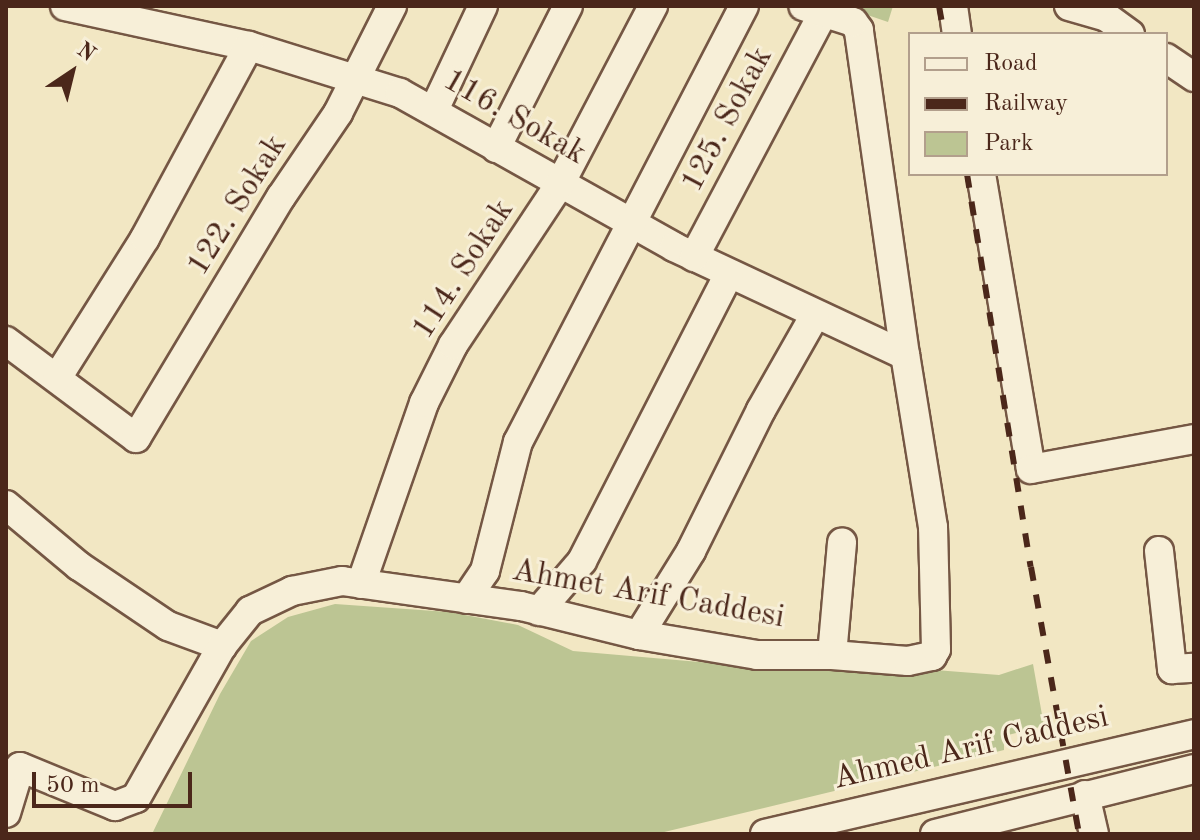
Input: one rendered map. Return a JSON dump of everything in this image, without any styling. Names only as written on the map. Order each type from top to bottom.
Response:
[{"type":"street","name":"122. Sokak","points":[[57,378],[136,438],[281,197],[338,113],[392,6]]},
{"type":"street","points":[[434,110],[483,6]]},
{"type":"street","points":[[496,148],[568,6]]},
{"type":"street","name":"114. Sokak","points":[[361,584],[424,403],[453,345],[560,184],[653,6]]},
{"type":"street","points":[[466,599],[485,571],[518,442],[600,288],[629,222],[744,6]]},
{"type":"street","points":[[953,6],[957,32]]},
{"type":"street","points":[[1069,6],[1105,16],[1127,32]]},
{"type":"street","name":"116. Sokak","points":[[72,7],[192,18],[249,46],[400,93],[694,257],[905,355]]},
{"type":"street","name":"Ahmet Arif Caddesi","points":[[6,813],[20,767],[115,806],[136,798],[222,646],[250,611],[270,599],[342,581],[539,611],[639,635],[757,655],[832,655],[908,661],[926,659],[936,649],[933,527],[859,30],[853,22],[812,10]]},
{"type":"street","name":"125. Sokak","points":[[694,257],[812,10]]},
{"type":"street","points":[[6,341],[57,378],[145,238],[249,46]]},
{"type":"street","points":[[1168,59],[1194,77]]},
{"type":"street","points":[[981,176],[1031,469],[1194,439]]},
{"type":"street","points":[[539,611],[582,561],[729,274]]},
{"type":"street","points":[[639,635],[691,551],[761,410],[815,315]]},
{"type":"street","points":[[6,505],[79,566],[168,626],[222,646]]},
{"type":"street","points":[[832,655],[842,542]]},
{"type":"street","points":[[1159,551],[1172,669],[1194,668]]},
{"type":"street","name":"Ahmed Arif Caddesi","points":[[765,834],[1194,734]]},
{"type":"street","points":[[935,834],[1194,769]]},
{"type":"street","points":[[1085,795],[1094,834]]},
{"type":"green space","points":[[841,6],[893,6],[888,22]]},
{"type":"green space","points":[[335,604],[449,612],[518,625],[573,651],[757,667],[833,662],[999,675],[1033,664],[1044,726],[1004,736],[1004,750],[656,834],[152,834],[220,694],[251,641],[288,617]]},
{"type":"railway","points":[[939,6],[944,32]]},
{"type":"railway","points":[[967,176],[1031,567],[1079,834]]}]
